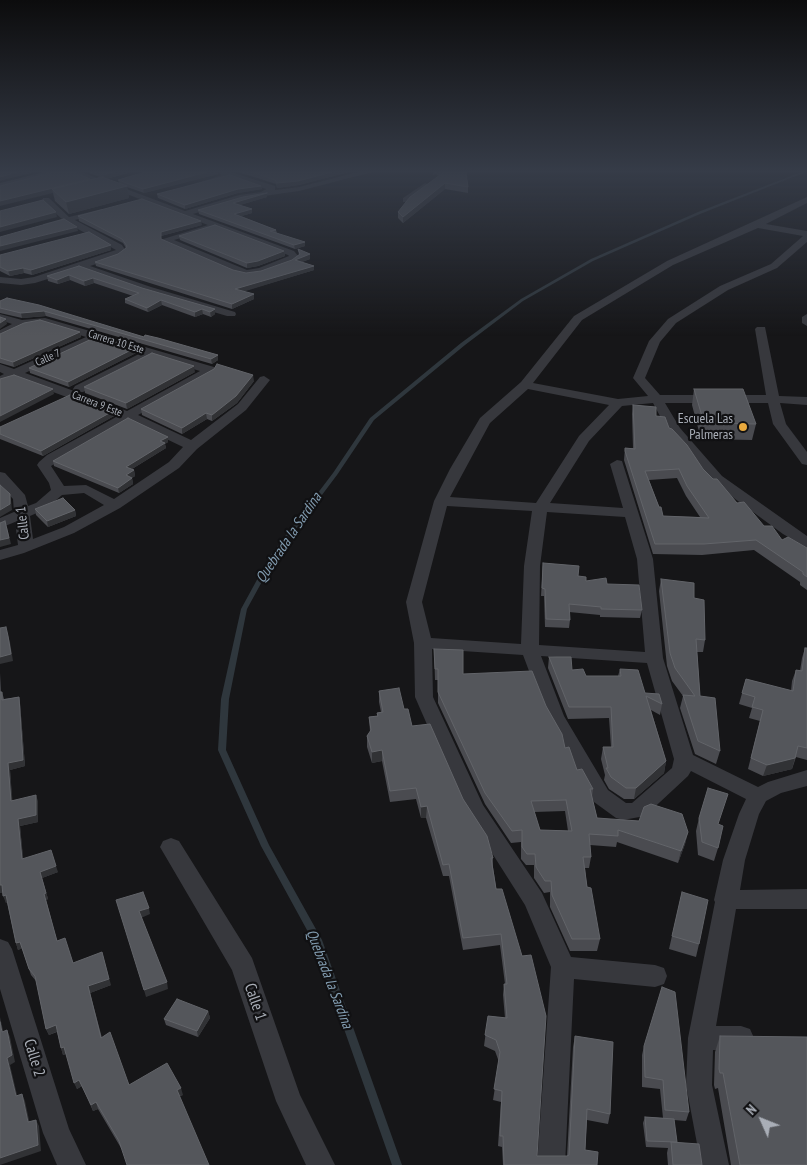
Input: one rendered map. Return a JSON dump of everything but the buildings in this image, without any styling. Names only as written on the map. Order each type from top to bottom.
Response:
[{"type":"street","points":[[0,280],[21,282],[35,280],[115,255],[121,251],[119,247],[85,234],[76,226]]},
{"type":"street","points":[[213,226],[166,240],[237,271],[246,273],[261,271],[294,257],[291,253],[215,226]]},
{"type":"street","points":[[551,1165],[563,967],[534,900],[474,809],[424,697],[422,643],[414,602],[440,501],[457,469],[485,421],[525,385],[578,318],[670,264],[754,226]]},
{"type":"street","points":[[763,226],[807,236]]},
{"type":"street","points":[[807,236],[774,266],[724,288],[672,321],[655,341],[645,360],[639,378],[657,400],[674,430],[716,479],[807,543]]},
{"type":"street","points":[[81,266],[146,289],[231,314]]},
{"type":"street","points":[[0,316],[22,323]]},
{"type":"street","points":[[807,317],[807,323]]},
{"type":"street","name":"Carrera 10 Este","points":[[22,323],[41,320],[210,370],[127,415]]},
{"type":"street","points":[[0,335],[22,323]]},
{"type":"street","points":[[762,329],[773,399],[780,424],[807,461]]},
{"type":"street","name":"Calle 7","points":[[0,380],[97,336]]},
{"type":"street","points":[[53,403],[151,353]]},
{"type":"street","name":"Carrera 9 Este","points":[[0,368],[127,415],[192,446]]},
{"type":"street","points":[[0,555],[69,530],[115,505],[174,465],[192,446],[242,407],[264,380]]},
{"type":"street","points":[[525,385],[618,403],[657,400],[773,399],[807,401]]},
{"type":"street","points":[[617,464],[646,559],[654,658],[684,759],[681,771],[638,810],[623,812],[601,796],[555,716],[530,650],[532,566],[540,507],[584,439],[618,403]]},
{"type":"street","points":[[58,491],[56,483],[44,465],[52,458],[127,415]]},
{"type":"street","name":"Calle 1","points":[[0,476],[20,498],[26,547]]},
{"type":"street","points":[[0,523],[41,506],[58,491],[86,489],[115,505]]},
{"type":"street","points":[[440,501],[631,513]]},
{"type":"street","points":[[422,643],[654,658]]},
{"type":"street","points":[[684,759],[758,796]]},
{"type":"street","points":[[716,1165],[699,1085],[700,1038],[725,900],[737,851],[749,814],[758,796],[775,786],[807,778]]},
{"type":"street","name":"Calle 1","points":[[171,847],[243,966],[289,1101],[321,1165]]},
{"type":"street","points":[[725,900],[807,899]]},
{"type":"street","name":"Calle 2","points":[[0,949],[57,1133],[70,1164]]},
{"type":"street","points":[[563,967],[655,976]]},
{"type":"street","points":[[700,1038],[768,1038]]},
{"type":"waterway","name":"Quebrada la Sardina","points":[[397,1165],[317,940],[265,846],[222,750],[225,699],[244,609],[273,556],[335,474],[372,419],[463,344],[522,300],[592,260],[669,226]]},
{"type":"place","name":"Escuela Las Palmeras","points":[[743,427]]}]
